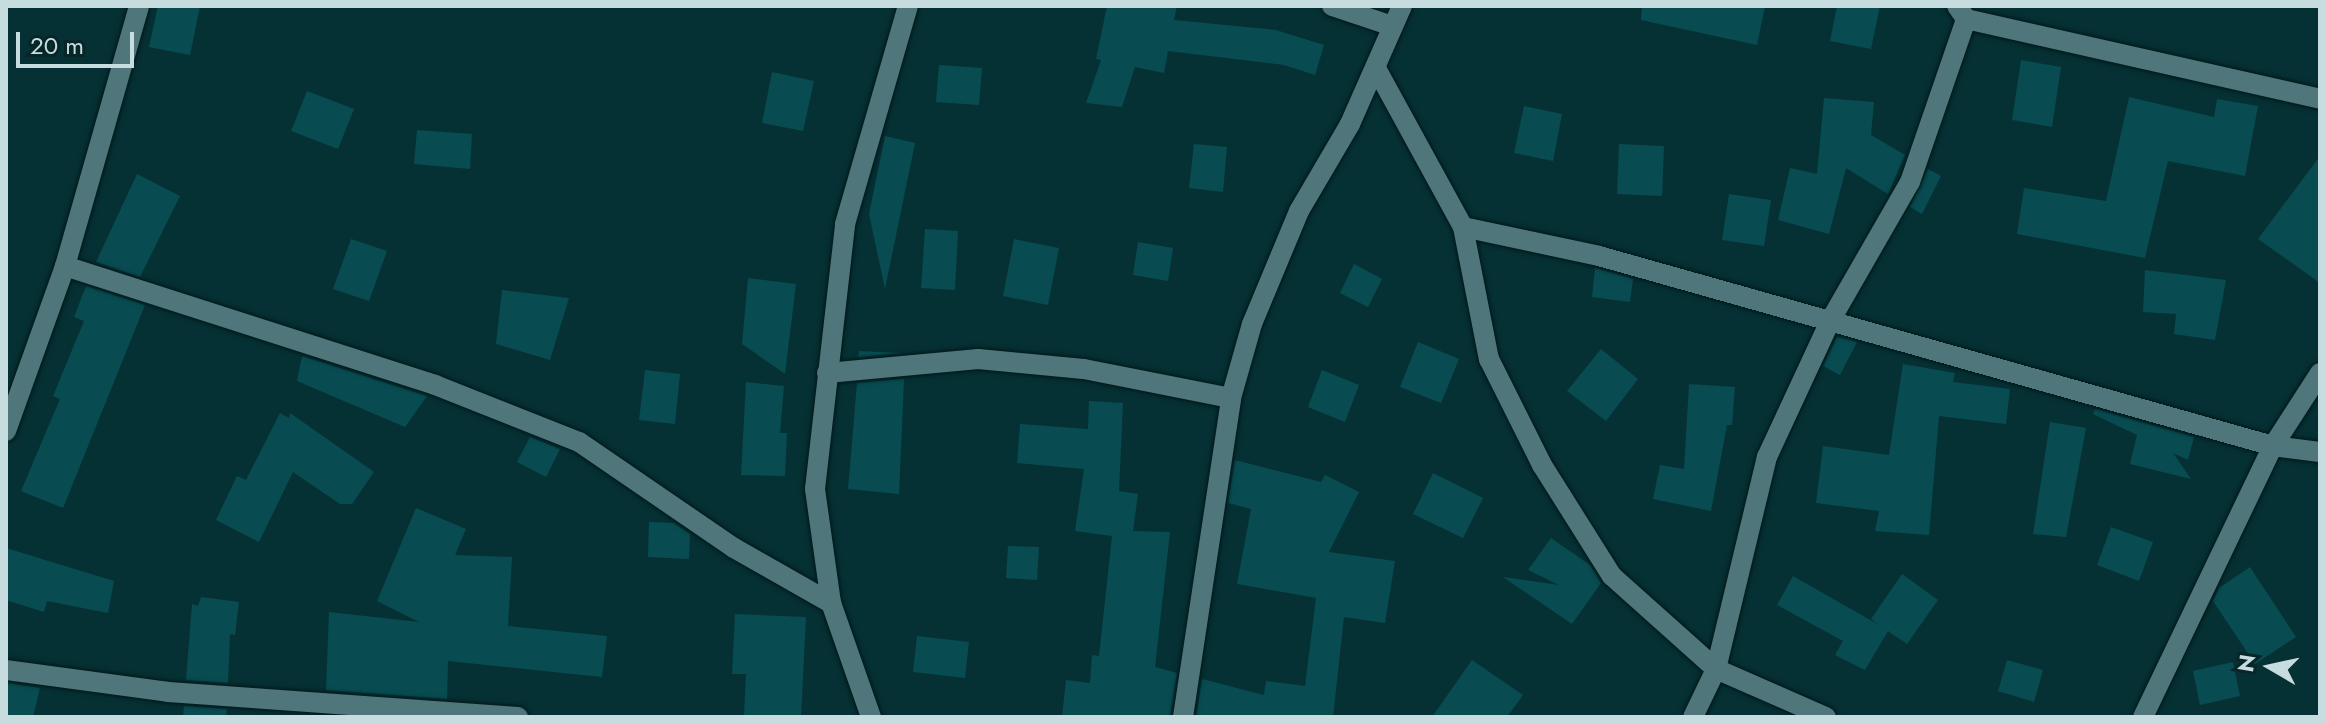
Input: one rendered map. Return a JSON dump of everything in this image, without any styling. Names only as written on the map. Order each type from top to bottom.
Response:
[{"type":"street","points":[[6,431],[65,266],[139,6]]},
{"type":"street","points":[[871,717],[831,603],[815,489],[845,224],[908,6]]},
{"type":"street","points":[[1332,6],[1392,26]]},
{"type":"street","points":[[1183,717],[1231,398],[1252,324],[1299,211],[1377,70],[1402,6]]},
{"type":"street","points":[[1693,717],[1716,669],[1767,457],[1830,321],[1910,182],[1962,12],[2320,99]]},
{"type":"street","points":[[1377,70],[1463,227],[1489,359],[1542,465],[1612,576],[1716,669],[1826,717]]},
{"type":"street","points":[[1463,227],[1599,256],[2273,446],[2320,452]]},
{"type":"street","points":[[65,266],[435,385],[579,442],[734,548],[831,603]]},
{"type":"street","points":[[827,373],[978,359],[1084,369],[1231,398]]},
{"type":"street","points":[[2143,717],[2273,446],[2320,373]]},
{"type":"street","points":[[6,670],[168,692],[518,717]]},
{"type":"building","points":[[158,6],[200,6],[190,55],[149,47]]},
{"type":"building","points":[[1107,6],[1177,6],[1174,20],[1276,30],[1324,45],[1315,75],[1284,65],[1168,51],[1164,73],[1135,67],[1122,107],[1086,103],[1101,60],[1096,59]]},
{"type":"building","points":[[1642,6],[1765,6],[1757,45],[1641,20]]},
{"type":"building","points":[[1837,6],[1880,6],[1871,49],[1830,41]]},
{"type":"building","points":[[2021,60],[2061,67],[2052,127],[2012,120]]},
{"type":"building","points":[[939,65],[982,68],[979,105],[936,102]]},
{"type":"building","points":[[772,72],[814,81],[803,131],[762,123]]},
{"type":"building","points":[[307,91],[354,109],[338,149],[291,131]]},
{"type":"building","points":[[2129,97],[2214,117],[2217,99],[2258,106],[2245,176],[2168,161],[2145,258],[2017,234],[2024,188],[2106,201]]},
{"type":"building","points":[[1824,98],[1874,102],[1871,135],[1905,155],[1888,194],[1846,168],[1829,234],[1778,220],[1790,168],[1817,174]]},
{"type":"building","points":[[1524,106],[1562,114],[1553,161],[1514,153]]},
{"type":"building","points":[[417,130],[472,134],[470,169],[414,164]]},
{"type":"building","points":[[885,136],[915,143],[885,289],[869,214]]},
{"type":"building","points":[[1194,144],[1227,147],[1223,192],[1189,188]]},
{"type":"building","points":[[1619,144],[1664,146],[1662,196],[1617,194]]},
{"type":"building","points":[[2320,156],[2320,283],[2258,239]]},
{"type":"building","points":[[1928,169],[1941,176],[1922,214],[1910,207]]},
{"type":"building","points":[[137,174],[180,196],[140,277],[96,262]]},
{"type":"building","points":[[1729,194],[1771,200],[1764,246],[1722,240]]},
{"type":"building","points":[[925,229],[958,231],[955,290],[921,288]]},
{"type":"building","points":[[351,239],[387,251],[369,301],[333,289]]},
{"type":"building","points":[[1014,239],[1059,248],[1048,305],[1003,296]]},
{"type":"building","points":[[1138,242],[1173,248],[1168,281],[1133,275]]},
{"type":"building","points":[[1354,264],[1382,279],[1368,307],[1340,293]]},
{"type":"building","points":[[1595,268],[1633,279],[1630,302],[1592,297]]},
{"type":"building","points":[[2145,270],[2226,280],[2215,340],[2174,334],[2176,314],[2143,312]]},
{"type":"building","points":[[748,278],[796,284],[785,374],[742,344]]},
{"type":"building","points":[[86,286],[145,305],[63,508],[21,491],[60,399],[53,396],[84,321],[74,317]]},
{"type":"building","points":[[502,290],[569,298],[550,360],[496,344]]},
{"type":"building","points":[[1837,337],[1857,342],[1840,375],[1823,366]]},
{"type":"building","points":[[1418,342],[1459,359],[1441,403],[1400,387]]},
{"type":"building","points":[[1601,349],[1638,379],[1606,421],[1567,391]]},
{"type":"building","points":[[859,351],[902,353],[858,357]]},
{"type":"building","points":[[302,356],[427,396],[405,427],[297,381]]},
{"type":"building","points":[[1903,364],[1955,373],[1953,382],[2010,389],[2006,424],[1939,416],[1929,535],[1875,531],[1879,511],[1816,503],[1823,446],[1889,455]]},
{"type":"building","points":[[645,370],[680,374],[675,424],[639,420]]},
{"type":"building","points":[[1322,370],[1359,385],[1345,422],[1308,407]]},
{"type":"building","points":[[904,379],[899,494],[848,489],[857,383]]},
{"type":"building","points":[[746,382],[784,386],[780,433],[787,433],[785,476],[741,475]]},
{"type":"building","points":[[1689,384],[1735,387],[1732,425],[1727,425],[1711,511],[1653,499],[1660,465],[1684,469]]},
{"type":"building","points":[[1089,401],[1123,403],[1119,491],[1138,494],[1133,531],[1170,532],[1155,667],[1177,673],[1170,717],[1062,717],[1066,680],[1090,683],[1092,655],[1099,656],[1112,536],[1075,531],[1084,469],[1017,463],[1020,424],[1088,429]]},
{"type":"building","points":[[2095,409],[2194,437],[2188,460],[2173,453],[2191,479],[2130,464],[2137,435],[2093,414]]},
{"type":"building","points":[[280,413],[289,418],[290,413],[374,472],[352,504],[340,504],[293,472],[259,542],[216,520],[237,476],[246,480]]},
{"type":"building","points":[[2050,422],[2086,428],[2066,537],[2033,534]]},
{"type":"building","points":[[530,437],[560,449],[546,477],[517,462]]},
{"type":"building","points":[[1235,460],[1321,482],[1325,475],[1359,492],[1329,552],[1395,561],[1385,623],[1344,617],[1333,717],[1196,717],[1202,679],[1264,695],[1266,681],[1305,686],[1316,598],[1237,584],[1251,509],[1228,503]]},
{"type":"building","points":[[1433,473],[1483,498],[1463,538],[1413,514]]},
{"type":"building","points":[[416,508],[466,529],[455,555],[512,557],[508,626],[607,636],[602,677],[448,661],[447,699],[326,690],[329,612],[419,622],[377,601]]},
{"type":"building","points":[[649,522],[674,523],[690,534],[689,559],[648,557]]},
{"type":"building","points":[[2111,527],[2153,542],[2139,581],[2097,565]]},
{"type":"building","points":[[1551,538],[1590,565],[1601,583],[1572,624],[1503,577],[1559,585],[1528,570]]},
{"type":"building","points":[[1008,546],[1039,547],[1037,580],[1006,578]]},
{"type":"building","points":[[6,548],[114,581],[108,613],[47,601],[44,612],[6,600]]},
{"type":"building","points":[[2250,567],[2296,637],[2255,664],[2213,601],[2219,588]]},
{"type":"building","points":[[1902,574],[1938,600],[1907,644],[1888,631],[1865,670],[1835,655],[1843,641],[1777,605],[1793,576],[1879,625],[1871,619]]},
{"type":"building","points":[[201,597],[239,602],[235,635],[230,634],[228,683],[186,680],[192,604],[198,606]]},
{"type":"building","points":[[735,614],[806,617],[801,717],[744,717],[746,674],[732,674]]},
{"type":"building","points":[[917,636],[969,642],[965,678],[913,672]]},
{"type":"building","points":[[1472,660],[1523,695],[1507,717],[1432,717]]},
{"type":"building","points":[[2007,660],[2043,670],[2034,702],[1998,691]]},
{"type":"building","points":[[2233,662],[2240,696],[2200,705],[2193,671]]},
{"type":"building","points":[[6,683],[40,688],[33,717],[6,717]]},
{"type":"building","points":[[184,706],[227,709],[226,717],[183,717]]}]
